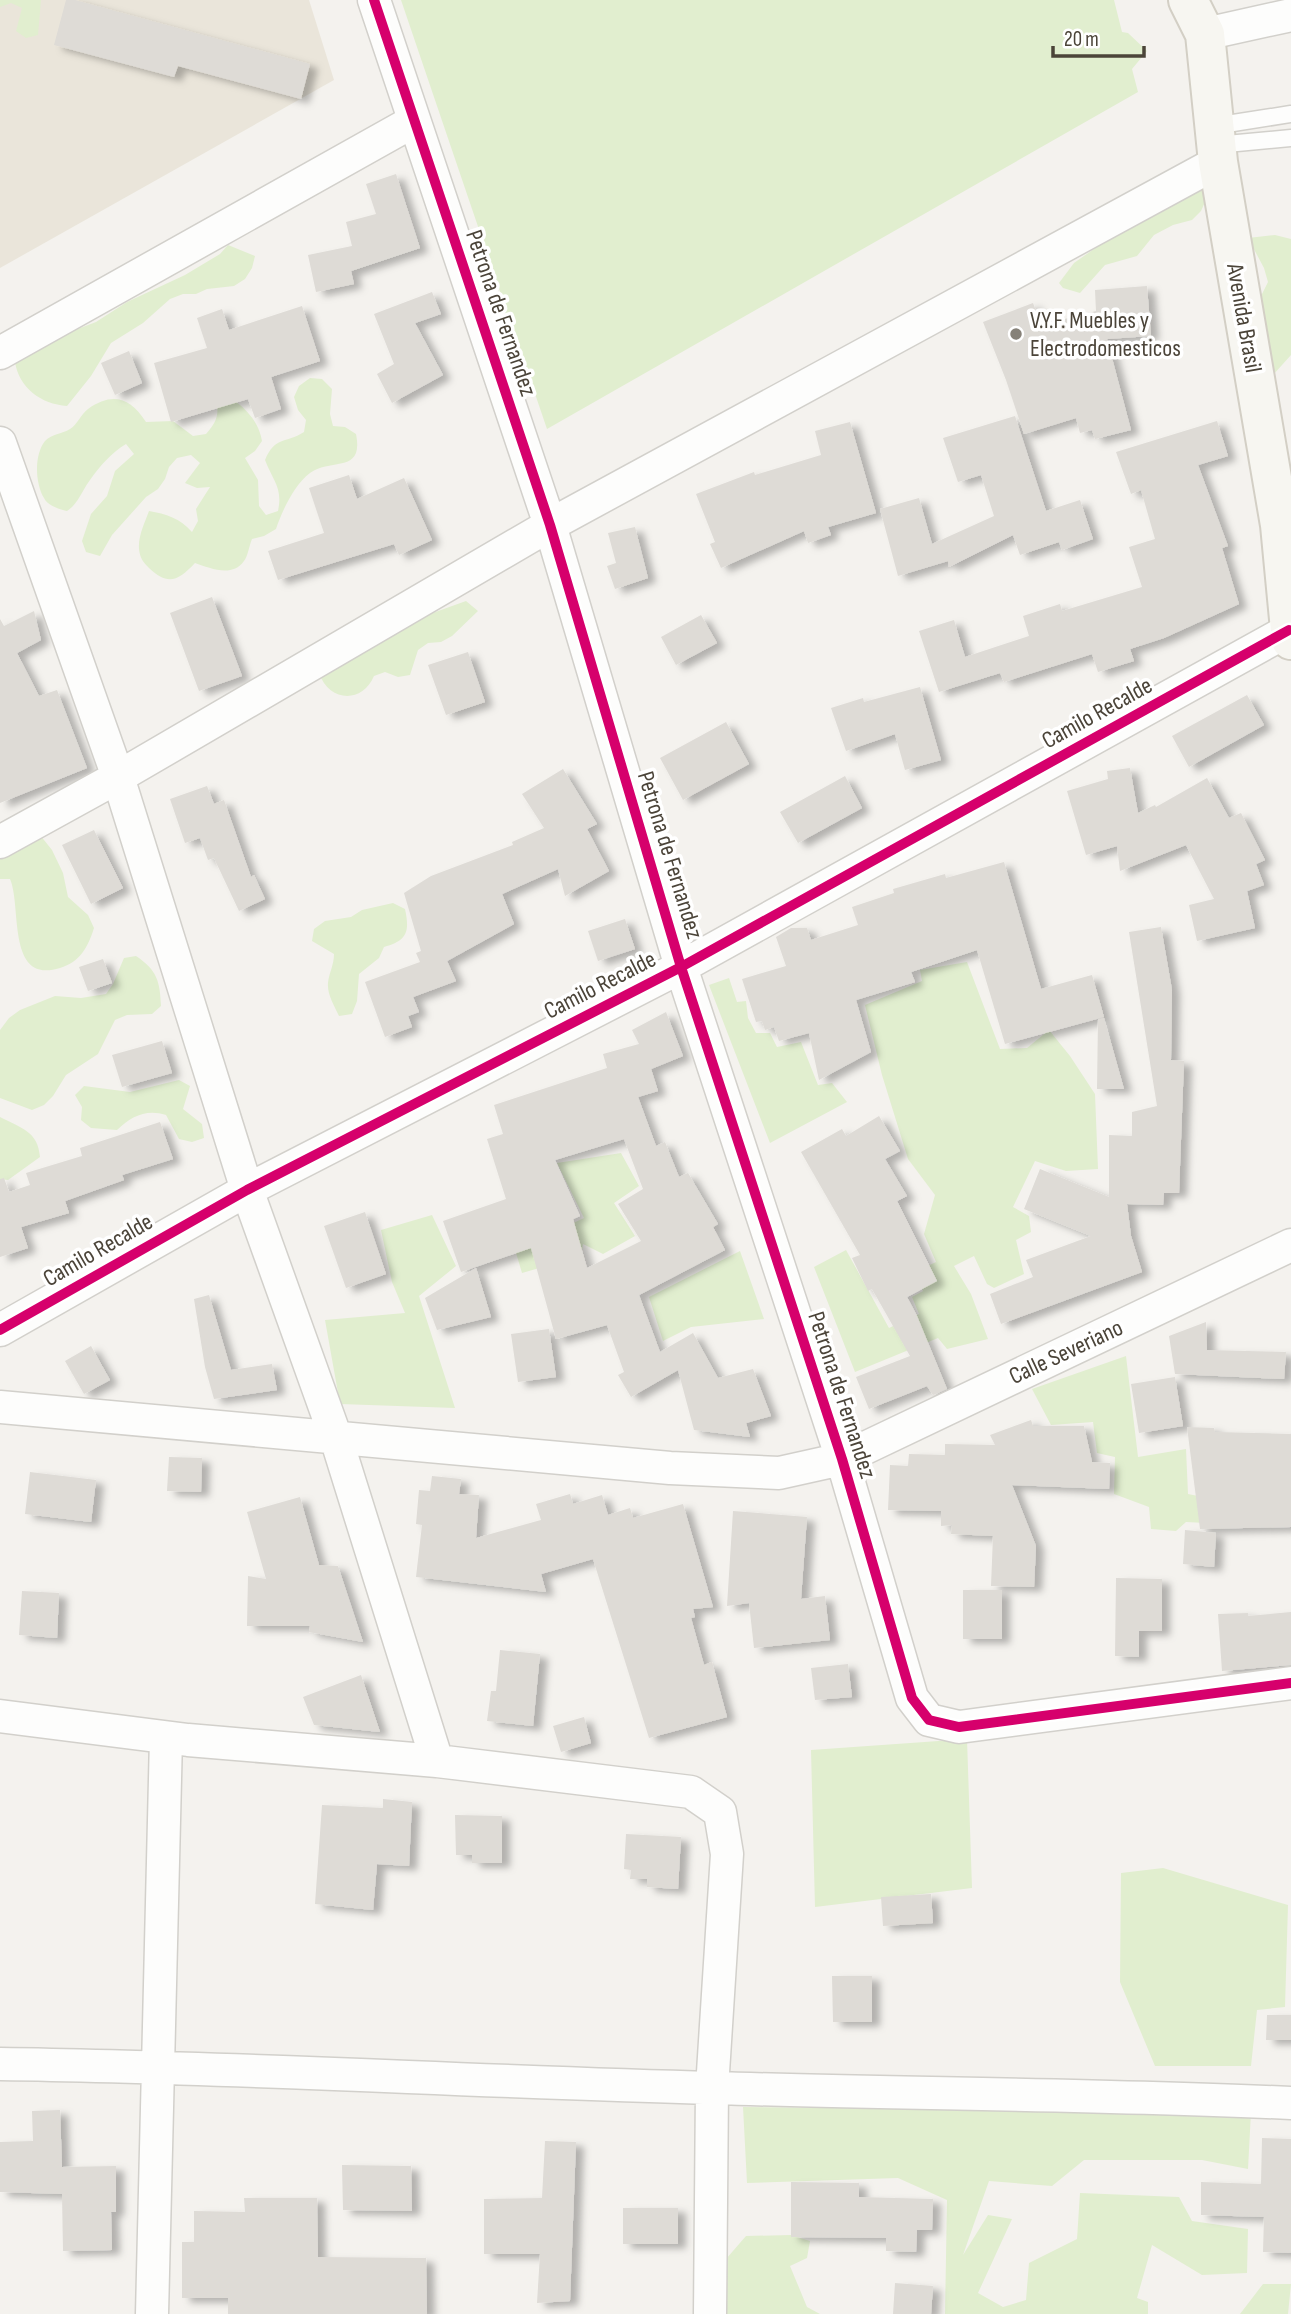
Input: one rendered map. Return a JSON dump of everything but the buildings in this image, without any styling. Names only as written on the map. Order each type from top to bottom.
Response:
[{"type":"street","name":"Petrona de Fernandez","points":[[374,0],[550,525],[681,967],[842,1459],[912,1698],[929,1720],[959,1727],[1291,1683]]},
{"type":"street","name":"Avenida Brasil","points":[[1188,0],[1205,34],[1216,144],[1286,524],[1290,635]]},
{"type":"street","points":[[1205,34],[1291,15]]},
{"type":"street","points":[[0,354],[414,121]]},
{"type":"street","points":[[0,842],[118,777],[550,525],[1216,144]]},
{"type":"street","points":[[0,443],[118,777],[247,1189],[336,1438],[437,1761]]},
{"type":"street","name":"Camilo Recalde","points":[[0,1330],[247,1189],[681,967],[1290,635]]},
{"type":"street","name":"Calle Severiano","points":[[0,1407],[670,1468],[779,1473],[842,1459],[1291,1245]]},
{"type":"street","points":[[0,1716],[166,1738],[437,1761],[691,1792],[720,1812],[727,1854],[712,2088],[710,2314]]},
{"type":"street","points":[[152,2314],[166,1738]]},
{"type":"street","points":[[0,2064],[159,2066],[712,2088],[1291,2103]]},
{"type":"lane","points":[[1216,144],[1291,114]]},
{"type":"lane","points":[[1216,144],[1291,138]]},
{"type":"shaded area","points":[[0,0],[309,0],[334,80],[0,268]]},
{"type":"green space","points":[[0,0],[41,0],[38,35],[26,38],[16,31],[22,8],[11,3],[0,7]]},
{"type":"green space","points":[[401,0],[1114,0],[1122,32],[1128,33],[1147,51],[1132,69],[1138,92],[547,429],[517,341],[505,322],[505,306]]},
{"type":"green space","points":[[1204,181],[1209,193],[1201,211],[1192,220],[1173,225],[1154,235],[1137,256],[1105,265],[1080,293],[1063,288],[1059,283],[1074,263],[1101,244],[1154,215],[1172,199]]},
{"type":"green space","points":[[1275,235],[1291,239],[1291,355],[1273,375],[1256,335],[1265,318],[1261,296],[1268,282],[1264,268],[1248,238]]},
{"type":"green space","points":[[228,245],[255,256],[245,279],[234,286],[207,289],[170,299],[143,323],[111,343],[91,376],[67,406],[40,398],[21,380],[15,362],[46,341],[96,322],[127,302],[185,275],[220,254]]},
{"type":"green space","points":[[310,378],[322,379],[332,389],[330,414],[333,426],[345,427],[356,434],[355,455],[344,463],[318,469],[304,478],[289,499],[276,529],[252,539],[245,559],[233,569],[221,570],[195,563],[178,577],[167,579],[156,574],[141,557],[140,539],[149,511],[172,517],[192,532],[198,521],[196,509],[210,487],[197,488],[185,483],[200,463],[191,455],[177,458],[169,467],[158,489],[146,497],[112,535],[100,556],[86,552],[82,541],[91,514],[107,496],[115,471],[134,454],[126,444],[102,465],[67,511],[48,503],[41,492],[37,461],[41,447],[50,437],[70,429],[86,411],[97,404],[113,399],[127,402],[146,422],[173,421],[193,436],[206,434],[215,422],[217,407],[213,387],[237,403],[256,423],[262,441],[255,451],[245,458],[258,480],[259,506],[266,515],[278,511],[278,490],[265,460],[277,444],[304,432],[306,420],[298,410],[294,397],[299,386]]},
{"type":"green space","points":[[466,601],[478,611],[452,636],[441,642],[428,643],[418,650],[410,675],[398,677],[385,672],[374,676],[362,691],[346,696],[330,690],[324,683],[319,673],[416,619]]},
{"type":"green space","points":[[40,835],[52,850],[63,873],[68,897],[88,915],[94,928],[78,958],[60,968],[43,970],[31,965],[24,954],[19,940],[10,879],[0,879],[0,855]]},
{"type":"green space","points":[[393,903],[405,909],[407,930],[398,942],[384,947],[379,958],[359,974],[357,1001],[352,1014],[339,1016],[328,987],[334,954],[312,941],[314,929],[325,921],[351,917],[362,910]]},
{"type":"green space","points":[[136,956],[149,966],[156,977],[161,1006],[152,1014],[127,1015],[115,1020],[98,1054],[66,1075],[44,1105],[32,1110],[0,1098],[0,1030],[9,1018],[20,1010],[55,996],[81,998],[106,994],[124,958]]},
{"type":"green space","points":[[967,962],[1000,1049],[1027,1048],[1049,1030],[1095,1094],[1098,1169],[1066,1171],[1035,1161],[1013,1207],[1029,1216],[1031,1232],[1016,1240],[1024,1274],[994,1288],[987,1284],[974,1256],[954,1266],[971,1294],[988,1339],[947,1349],[938,1338],[855,1372],[814,1267],[846,1250],[889,1328],[919,1314],[912,1297],[923,1291],[915,1272],[936,1262],[924,1234],[935,1195],[908,1159],[882,1075],[865,1005],[922,981],[920,970]]},
{"type":"green space","points":[[729,978],[737,1002],[746,1001],[748,1018],[756,1033],[770,1033],[777,1047],[801,1042],[818,1085],[832,1083],[847,1102],[770,1143],[709,985]]},
{"type":"green space","points":[[179,1080],[190,1086],[183,1109],[202,1124],[204,1138],[192,1142],[179,1139],[166,1115],[159,1113],[140,1115],[117,1130],[91,1128],[81,1120],[82,1107],[75,1095],[84,1086],[130,1092]]},
{"type":"green space","points":[[0,1117],[27,1131],[39,1148],[40,1157],[8,1180],[0,1179]]},
{"type":"green space","points":[[621,1153],[639,1186],[614,1203],[635,1236],[603,1254],[583,1244],[581,1256],[522,1273],[514,1246],[521,1247],[584,1218],[557,1163]]},
{"type":"green space","points":[[432,1215],[456,1266],[419,1296],[455,1408],[340,1404],[325,1320],[405,1313],[392,1282],[381,1230]]},
{"type":"green space","points":[[740,1251],[764,1319],[691,1327],[663,1341],[649,1297]]},
{"type":"green space","points":[[1126,1356],[1138,1457],[1186,1449],[1188,1494],[1208,1498],[1206,1523],[1186,1522],[1176,1531],[1151,1529],[1149,1507],[1114,1494],[1115,1457],[1097,1453],[1093,1422],[1051,1425],[1032,1389]]},
{"type":"green space","points":[[967,1739],[972,1888],[815,1907],[811,1750]]},
{"type":"green space","points":[[1163,1868],[1288,1905],[1285,2007],[1257,2010],[1251,2066],[1155,2066],[1120,1982],[1121,1873]]},
{"type":"green space","points":[[743,2107],[1251,2112],[1248,2169],[1202,2160],[1084,2160],[1052,2186],[989,2181],[963,2255],[988,2215],[1012,2219],[978,2293],[1003,2307],[1026,2300],[1029,2263],[1077,2239],[1080,2193],[1179,2197],[1192,2221],[1248,2229],[1247,2273],[1202,2275],[1152,2245],[1137,2298],[1148,2302],[1148,2314],[945,2314],[947,2200],[898,2178],[747,2183]]},
{"type":"green space","points":[[791,2235],[810,2241],[807,2258],[790,2266],[807,2307],[820,2314],[726,2314],[726,2259],[746,2236]]},
{"type":"green space","points":[[1263,2284],[1291,2284],[1288,2314],[1240,2314]]},
{"type":"cycle path","points":[[374,0],[550,525],[681,967],[842,1459],[912,1698],[929,1720],[959,1727],[1291,1683]]},
{"type":"cycle path","points":[[0,1330],[247,1190],[681,967],[1289,630]]},
{"type":"place","name":"V.Y.F. Muebles y Electrodomesticos","points":[[1016,334]]}]
